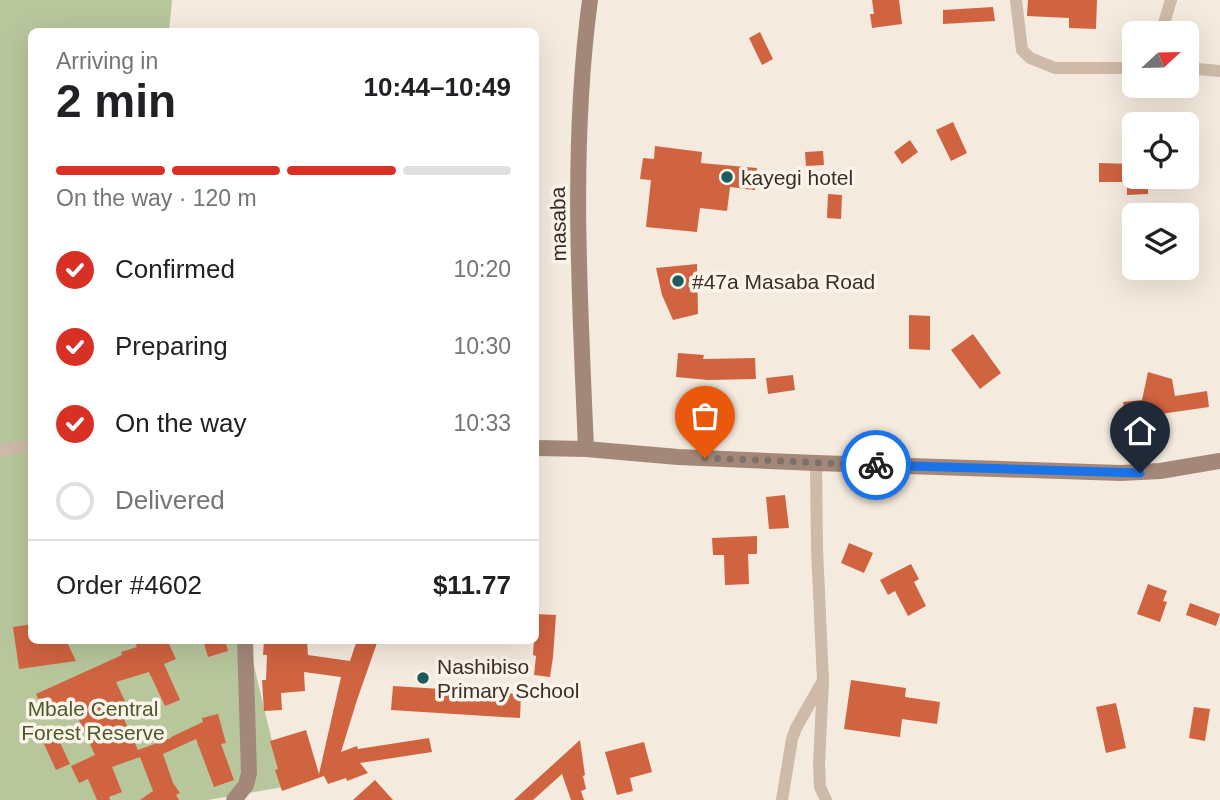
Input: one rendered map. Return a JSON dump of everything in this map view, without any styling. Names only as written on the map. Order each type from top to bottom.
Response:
[{"type":"street","name":"masaba","points":[[586,449],[578,199],[579,110],[590,0]]},
{"type":"street","points":[[1016,0],[1022,50],[1030,58],[1055,68],[1122,68]]},
{"type":"street","points":[[1165,21],[1171,0]]},
{"type":"street","points":[[1199,69],[1220,71]]},
{"type":"street","points":[[0,451],[28,445]]},
{"type":"street","points":[[539,449],[586,449],[678,457],[816,463],[1140,473],[1220,461]]},
{"type":"street","points":[[816,463],[823,681],[819,764],[820,787],[826,800]]},
{"type":"street","points":[[234,800],[246,785],[249,773],[245,644]]},
{"type":"street","points":[[782,800],[792,739],[823,681]]},
{"type":"green space","name":"Mbale Central Forest Reserve","points":[[0,0],[172,0],[169,28],[28,28],[28,644],[249,644],[283,787],[208,800],[0,800]]},
{"type":"building","points":[[872,0],[899,0],[902,24],[872,28]]},
{"type":"building","points":[[1028,0],[1097,0],[1096,29],[1069,28],[1069,18],[1027,16]]},
{"type":"building","points":[[993,7],[995,21],[943,24],[943,10]]},
{"type":"building","points":[[760,32],[773,59],[762,65],[749,38]]},
{"type":"building","points":[[953,122],[967,153],[951,161],[936,130]]},
{"type":"building","points":[[910,140],[918,152],[902,164],[894,152]]},
{"type":"building","points":[[655,146],[702,152],[701,163],[757,168],[755,190],[730,187],[727,211],[700,208],[697,232],[646,227],[651,180],[640,179],[643,158],[654,159]]},
{"type":"building","points":[[823,151],[824,165],[806,166],[805,152]]},
{"type":"building","points":[[1099,163],[1122,164],[1122,182],[1099,182]]},
{"type":"building","points":[[1127,189],[1148,189],[1148,194],[1127,195]]},
{"type":"building","points":[[828,194],[842,195],[841,219],[827,218]]},
{"type":"building","name":"#47a Masaba Road","points":[[697,264],[698,314],[673,320],[662,295],[656,268]]},
{"type":"building","points":[[909,315],[930,316],[930,350],[909,349]]},
{"type":"building","points":[[973,334],[1001,373],[980,389],[951,350]]},
{"type":"building","points":[[678,353],[704,355],[703,359],[755,358],[756,379],[708,380],[676,377]]},
{"type":"building","points":[[1148,372],[1172,379],[1175,396],[1207,391],[1209,407],[1126,419],[1123,402],[1142,400]]},
{"type":"building","points":[[793,375],[795,390],[768,394],[766,378]]},
{"type":"building","points":[[785,495],[789,528],[769,529],[766,497]]},
{"type":"building","points":[[757,536],[757,554],[748,554],[749,584],[725,585],[724,555],[713,555],[712,538]]},
{"type":"building","points":[[849,543],[873,553],[864,573],[841,563]]},
{"type":"building","points":[[911,564],[919,579],[914,582],[926,606],[908,616],[895,591],[888,595],[880,580]]},
{"type":"building","points":[[1148,584],[1167,591],[1163,601],[1167,602],[1160,622],[1137,614]]},
{"type":"building","points":[[1190,603],[1220,614],[1216,626],[1186,615]]},
{"type":"building","points":[[539,614],[556,615],[550,677],[534,675],[536,656],[533,655],[534,644],[539,644]]},
{"type":"building","points":[[28,625],[28,644],[68,644],[76,661],[19,669],[13,627]]},
{"type":"building","points":[[136,644],[169,644],[176,659],[164,664],[180,700],[165,706],[149,672],[116,682],[131,714],[123,717],[138,750],[203,722],[202,718],[218,714],[226,743],[221,744],[234,780],[214,787],[196,739],[163,754],[173,783],[180,793],[176,795],[179,800],[140,800],[153,791],[140,757],[112,767],[122,792],[109,797],[110,800],[97,800],[88,779],[79,783],[71,766],[95,755],[72,705],[47,717],[36,694],[122,655],[121,652],[137,647]]},
{"type":"building","points":[[204,644],[226,644],[228,651],[208,657]]},
{"type":"building","points":[[264,644],[307,644],[308,655],[350,661],[356,644],[377,644],[341,752],[357,746],[358,749],[429,738],[432,752],[360,763],[368,773],[347,781],[346,778],[328,784],[324,776],[282,791],[270,741],[306,730],[319,774],[341,677],[304,672],[305,691],[281,693],[282,710],[264,711],[262,680],[266,680],[267,655],[263,655]]},
{"type":"building","points":[[851,680],[906,688],[905,697],[940,702],[937,724],[902,719],[900,737],[844,729]]},
{"type":"building","points":[[393,686],[521,694],[520,718],[391,710]]},
{"type":"building","points":[[1116,703],[1126,748],[1106,753],[1096,707]]},
{"type":"building","points":[[1194,707],[1210,709],[1205,741],[1189,738]]},
{"type":"building","points":[[58,738],[70,764],[56,770],[44,744]]},
{"type":"building","points":[[580,740],[586,789],[581,791],[584,800],[571,800],[562,774],[533,800],[514,800]]},
{"type":"building","points":[[644,742],[652,772],[630,778],[633,791],[617,795],[605,752]]},
{"type":"building","points":[[375,780],[393,800],[353,800]]},
{"type":"way so far","points":[[705,458],[876,465]]},
{"type":"place","name":"kayegi hotel","points":[[727,177]]},
{"type":"place","name":"#47a Masaba Road","points":[[678,281]]},
{"type":"place","name":"Nashibiso Primary School","points":[[423,678]]},
{"type":"route","points":[[876,465],[1140,473]]}]
